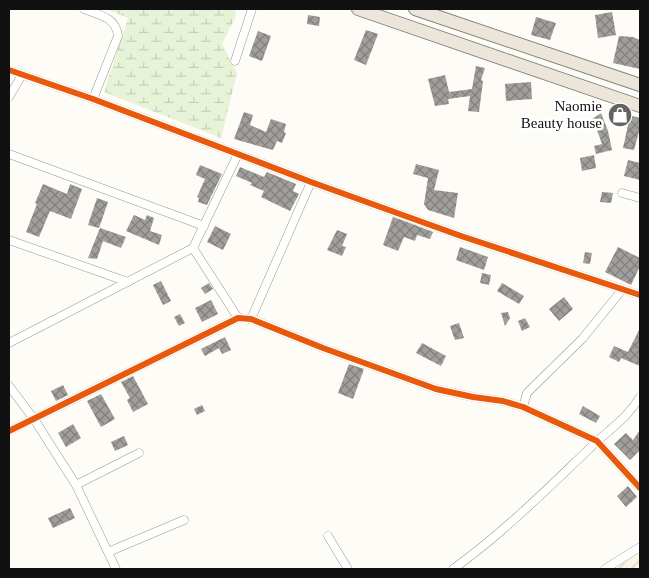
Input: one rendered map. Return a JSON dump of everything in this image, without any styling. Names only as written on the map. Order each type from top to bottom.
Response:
[{"type":"highway","points":[[358,9],[640,106]]},
{"type":"highway","points":[[415,9],[640,85]]},
{"type":"street","points":[[84,9],[106,17],[115,23],[118,36],[94,99]]},
{"type":"street","points":[[235,61],[252,9]]},
{"type":"street","points":[[9,70],[94,99],[311,182],[460,236],[640,295]]},
{"type":"street","points":[[9,97],[22,75]]},
{"type":"street","points":[[9,154],[204,226]]},
{"type":"street","points":[[9,343],[193,248],[238,154]]},
{"type":"street","points":[[251,319],[311,182]]},
{"type":"street","points":[[622,193],[640,198]]},
{"type":"street","points":[[9,240],[128,282]]},
{"type":"street","points":[[193,248],[238,318]]},
{"type":"street","points":[[523,407],[527,393],[582,339],[622,290]]},
{"type":"street","points":[[9,432],[238,318],[251,319],[323,348],[436,389],[503,401],[523,407],[597,441],[640,488]]},
{"type":"street","points":[[9,386],[34,419],[76,485],[116,569]]},
{"type":"street","points":[[453,569],[482,546],[538,497],[597,441],[620,423],[640,397]]},
{"type":"street","points":[[76,485],[139,453]]},
{"type":"street","points":[[108,552],[184,520]]},
{"type":"street","points":[[328,536],[348,569]]},
{"type":"street","points":[[605,569],[640,547]]},
{"type":"shaded area","points":[[640,553],[640,569],[615,569]]},
{"type":"green space","points":[[106,9],[235,9],[236,16],[222,44],[237,73],[221,138],[104,92],[128,18]]},
{"type":"building","points":[[612,12],[616,35],[598,38],[595,15]]},
{"type":"building","points":[[308,15],[320,17],[319,26],[307,24]]},
{"type":"building","points":[[536,17],[556,23],[550,40],[531,35]]},
{"type":"building","points":[[366,30],[378,34],[366,65],[354,60]]},
{"type":"building","points":[[258,31],[271,36],[262,61],[249,56]]},
{"type":"building","points":[[619,36],[633,37],[640,40],[640,69],[613,63]]},
{"type":"building","points":[[476,66],[485,68],[481,80],[483,81],[479,112],[468,111],[470,96],[448,99],[449,104],[435,106],[428,79],[445,75],[449,92],[472,89]]},
{"type":"building","points":[[531,82],[532,99],[506,101],[505,84]]},
{"type":"building","points":[[244,112],[253,115],[250,125],[266,132],[271,119],[286,124],[284,132],[286,133],[282,143],[277,141],[273,150],[234,139]]},
{"type":"building","points":[[618,112],[640,118],[640,128],[634,150],[623,148],[628,125],[616,122]]},
{"type":"building","points":[[601,113],[608,131],[612,150],[596,154],[594,146],[602,144],[592,119]]},
{"type":"building","points":[[594,155],[596,168],[582,171],[580,158]]},
{"type":"building","points":[[628,160],[640,163],[640,180],[624,176]]},
{"type":"building","points":[[416,164],[439,170],[434,190],[458,193],[454,218],[428,210],[424,204],[428,178],[413,174]]},
{"type":"building","points":[[200,165],[222,174],[207,205],[198,202],[199,198],[197,197],[205,179],[196,175]]},
{"type":"building","points":[[240,167],[264,177],[267,172],[296,184],[293,191],[299,194],[290,211],[261,197],[264,191],[236,176]]},
{"type":"building","points":[[43,184],[67,194],[70,184],[82,189],[71,219],[50,211],[39,237],[26,232]]},
{"type":"building","points":[[602,192],[613,193],[611,203],[600,202]]},
{"type":"building","points":[[97,198],[108,202],[99,228],[88,225]]},
{"type":"building","points":[[134,215],[145,220],[147,215],[154,218],[150,231],[162,235],[159,245],[126,231]]},
{"type":"building","points":[[393,217],[433,232],[430,239],[417,235],[415,241],[404,237],[398,251],[383,245]]},
{"type":"building","points":[[215,226],[231,234],[223,250],[207,242]]},
{"type":"building","points":[[100,228],[126,237],[121,248],[103,241],[97,259],[88,258]]},
{"type":"building","points":[[337,230],[347,234],[342,246],[346,247],[342,256],[327,250]]},
{"type":"building","points":[[460,247],[488,257],[484,270],[456,260]]},
{"type":"building","points":[[618,247],[640,258],[640,266],[631,285],[605,272]]},
{"type":"building","points":[[585,252],[592,253],[590,264],[583,263]]},
{"type":"building","points":[[482,273],[491,275],[489,285],[480,283]]},
{"type":"building","points":[[161,281],[171,301],[163,305],[153,285]]},
{"type":"building","points":[[209,283],[213,289],[205,294],[201,288]]},
{"type":"building","points":[[502,283],[524,296],[519,304],[497,291]]},
{"type":"building","points":[[564,297],[573,309],[559,321],[549,309]]},
{"type":"building","points":[[211,300],[218,314],[202,322],[195,308]]},
{"type":"building","points":[[508,312],[510,318],[505,326],[501,313]]},
{"type":"building","points":[[180,314],[185,323],[179,326],[174,317]]},
{"type":"building","points":[[525,318],[530,327],[522,331],[518,321]]},
{"type":"building","points":[[459,323],[464,338],[455,340],[450,326]]},
{"type":"building","points":[[640,328],[640,366],[621,358],[619,362],[609,357],[614,346],[628,352]]},
{"type":"building","points":[[225,337],[231,350],[222,354],[219,348],[205,356],[201,349]]},
{"type":"building","points":[[422,343],[446,356],[441,366],[416,353]]},
{"type":"building","points":[[349,364],[364,369],[353,399],[338,393]]},
{"type":"building","points":[[133,376],[148,404],[133,412],[127,400],[130,398],[121,382]]},
{"type":"building","points":[[63,385],[68,395],[56,401],[51,391]]},
{"type":"building","points":[[101,394],[115,419],[101,427],[87,401]]},
{"type":"building","points":[[202,405],[205,411],[197,415],[194,409]]},
{"type":"building","points":[[583,406],[600,416],[596,423],[579,414]]},
{"type":"building","points":[[73,424],[81,438],[66,447],[58,433]]},
{"type":"building","points":[[640,430],[640,450],[630,460],[614,444],[626,433],[633,440]]},
{"type":"building","points":[[124,436],[128,445],[115,451],[111,442]]},
{"type":"building","points":[[628,486],[637,497],[626,507],[617,496]]},
{"type":"building","points":[[70,508],[75,518],[53,528],[48,518]]},
{"type":"cycle path","points":[[9,70],[93,99],[311,182],[461,236],[640,295]]},
{"type":"cycle path","points":[[9,431],[238,318],[251,319],[323,348],[436,389],[503,401],[523,407],[597,441],[640,488]]},
{"type":"place","name":"Naomie Beauty house","points":[[620,115]]}]
